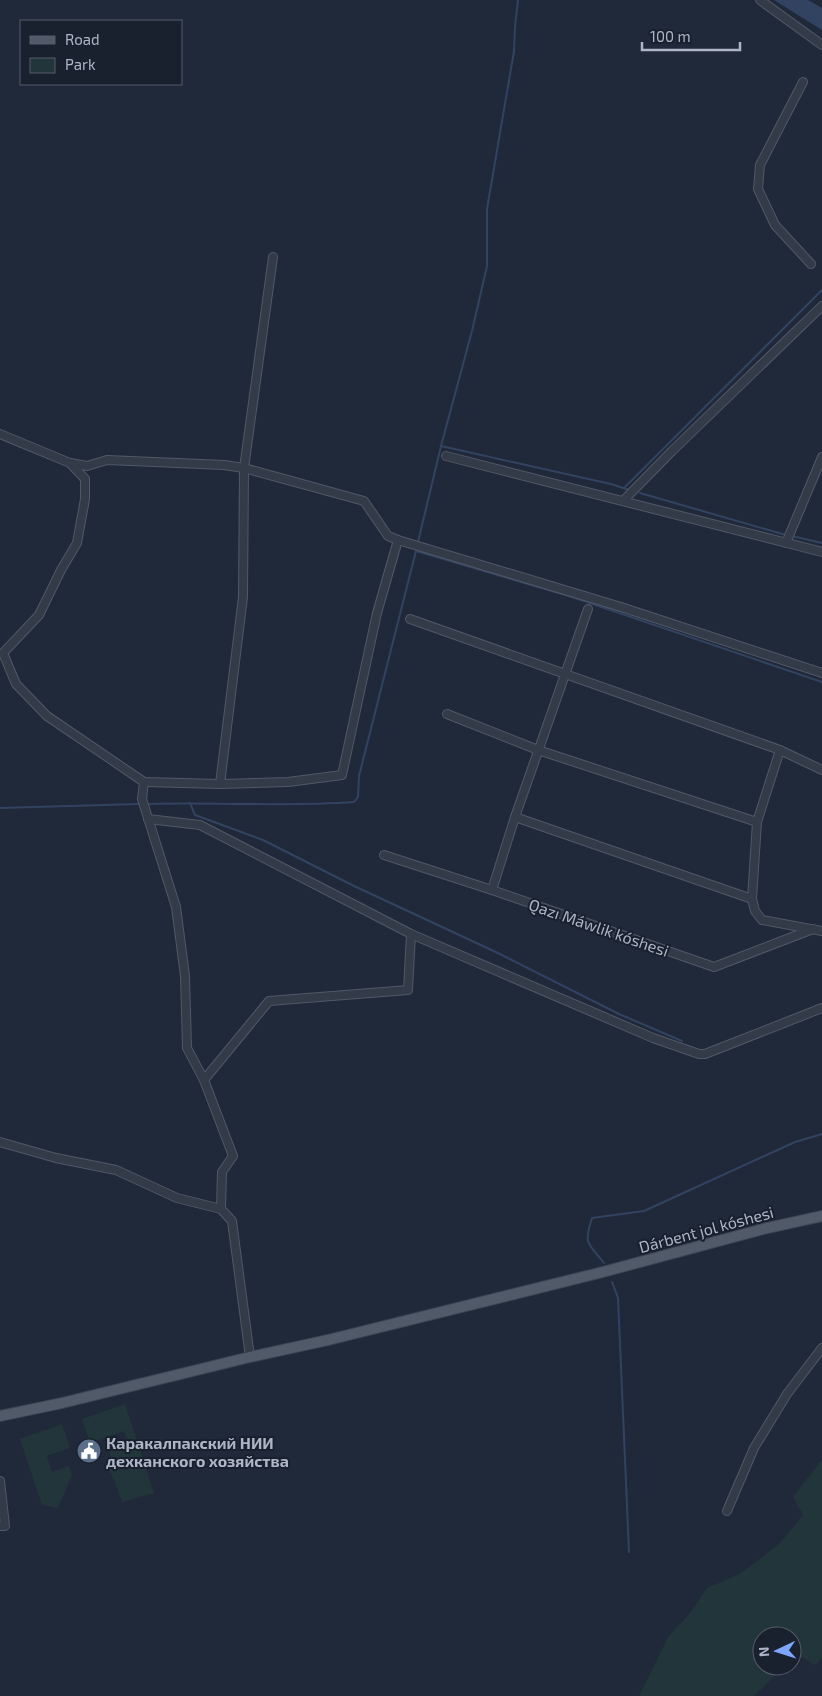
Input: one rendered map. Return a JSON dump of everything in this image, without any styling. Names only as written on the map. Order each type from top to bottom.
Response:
[{"type":"main road","name":"Dárbent jol kóshesi","points":[[0,1416],[62,1404],[250,1357],[328,1340],[599,1273],[763,1229],[822,1216]]},
{"type":"street","points":[[760,0],[822,45]]},
{"type":"street","points":[[803,82],[760,165],[758,189],[775,226],[811,264]]},
{"type":"street","points":[[220,784],[243,597],[244,468],[273,257]]},
{"type":"street","points":[[623,501],[822,306]]},
{"type":"street","points":[[0,434],[70,463],[87,466],[107,460],[127,460],[224,464],[364,501],[388,536],[398,540],[621,606],[822,673]]},
{"type":"street","points":[[446,456],[822,552]]},
{"type":"street","points":[[786,543],[822,457]]},
{"type":"street","points":[[70,463],[85,479],[85,498],[77,543],[61,570],[39,615],[3,653],[16,684],[48,716],[144,782],[220,784],[288,782],[342,775],[377,613],[398,540]]},
{"type":"street","points":[[492,890],[515,817],[588,609]]},
{"type":"street","points":[[410,619],[780,750],[822,770]]},
{"type":"street","points":[[447,714],[538,750],[757,822]]},
{"type":"street","points":[[780,750],[757,822],[752,899],[755,911],[762,920],[822,931]]},
{"type":"street","points":[[144,782],[142,800],[176,907],[185,976],[187,1048],[204,1080],[233,1156],[222,1172],[221,1209]]},
{"type":"street","points":[[515,817],[752,899]]},
{"type":"street","points":[[148,819],[200,824],[411,934],[653,1038],[699,1054],[705,1054],[822,1008]]},
{"type":"street","name":"Qazı Máwlik kóshesi","points":[[384,855],[492,890],[714,967],[813,929]]},
{"type":"street","points":[[204,1080],[269,1002],[366,992],[408,990],[411,934]]},
{"type":"street","points":[[0,1142],[56,1158],[116,1170],[177,1198],[221,1209],[232,1221],[250,1357]]},
{"type":"street","points":[[727,1511],[754,1448],[787,1394],[822,1348]]},
{"type":"street","points":[[0,1481],[5,1526],[0,1526]]},
{"type":"green space","points":[[125,1404],[154,1493],[122,1502],[107,1467],[114,1464],[109,1452],[129,1444],[124,1431],[90,1443],[82,1419]]},
{"type":"green space","points":[[62,1424],[70,1448],[47,1456],[52,1472],[69,1466],[72,1475],[58,1508],[42,1505],[20,1439]]},
{"type":"green space","points":[[822,1459],[822,1658],[815,1665],[802,1657],[802,1626],[752,1626],[752,1676],[775,1676],[754,1696],[639,1696],[668,1637],[690,1613],[707,1588],[740,1574],[780,1543],[803,1515],[793,1497]]},
{"type":"water","points":[[774,0],[808,0],[822,8],[822,30]]},
{"type":"waterway","points":[[418,542],[487,266],[487,209],[514,51],[518,0]]},
{"type":"waterway","points":[[624,488],[822,290]]},
{"type":"waterway","points":[[441,446],[611,484],[629,490]]},
{"type":"waterway","points":[[640,493],[786,535]]},
{"type":"waterway","points":[[792,536],[822,543]]},
{"type":"waterway","points":[[149,804],[303,804],[354,802],[358,797],[359,776],[417,547]]},
{"type":"waterway","points":[[416,551],[572,597],[822,682]]},
{"type":"waterway","points":[[190,803],[195,815],[263,840],[352,885],[500,954],[619,1014],[682,1041]]},
{"type":"waterway","points":[[0,808],[139,804]]},
{"type":"waterway","points":[[604,1263],[589,1243],[588,1234],[592,1218],[644,1211],[795,1142],[822,1134]]},
{"type":"waterway","points":[[612,1282],[618,1298],[629,1552]]},
{"type":"place","name":"Каракалпакский НИИ дехканского хозяйства","points":[[89,1451]]}]
